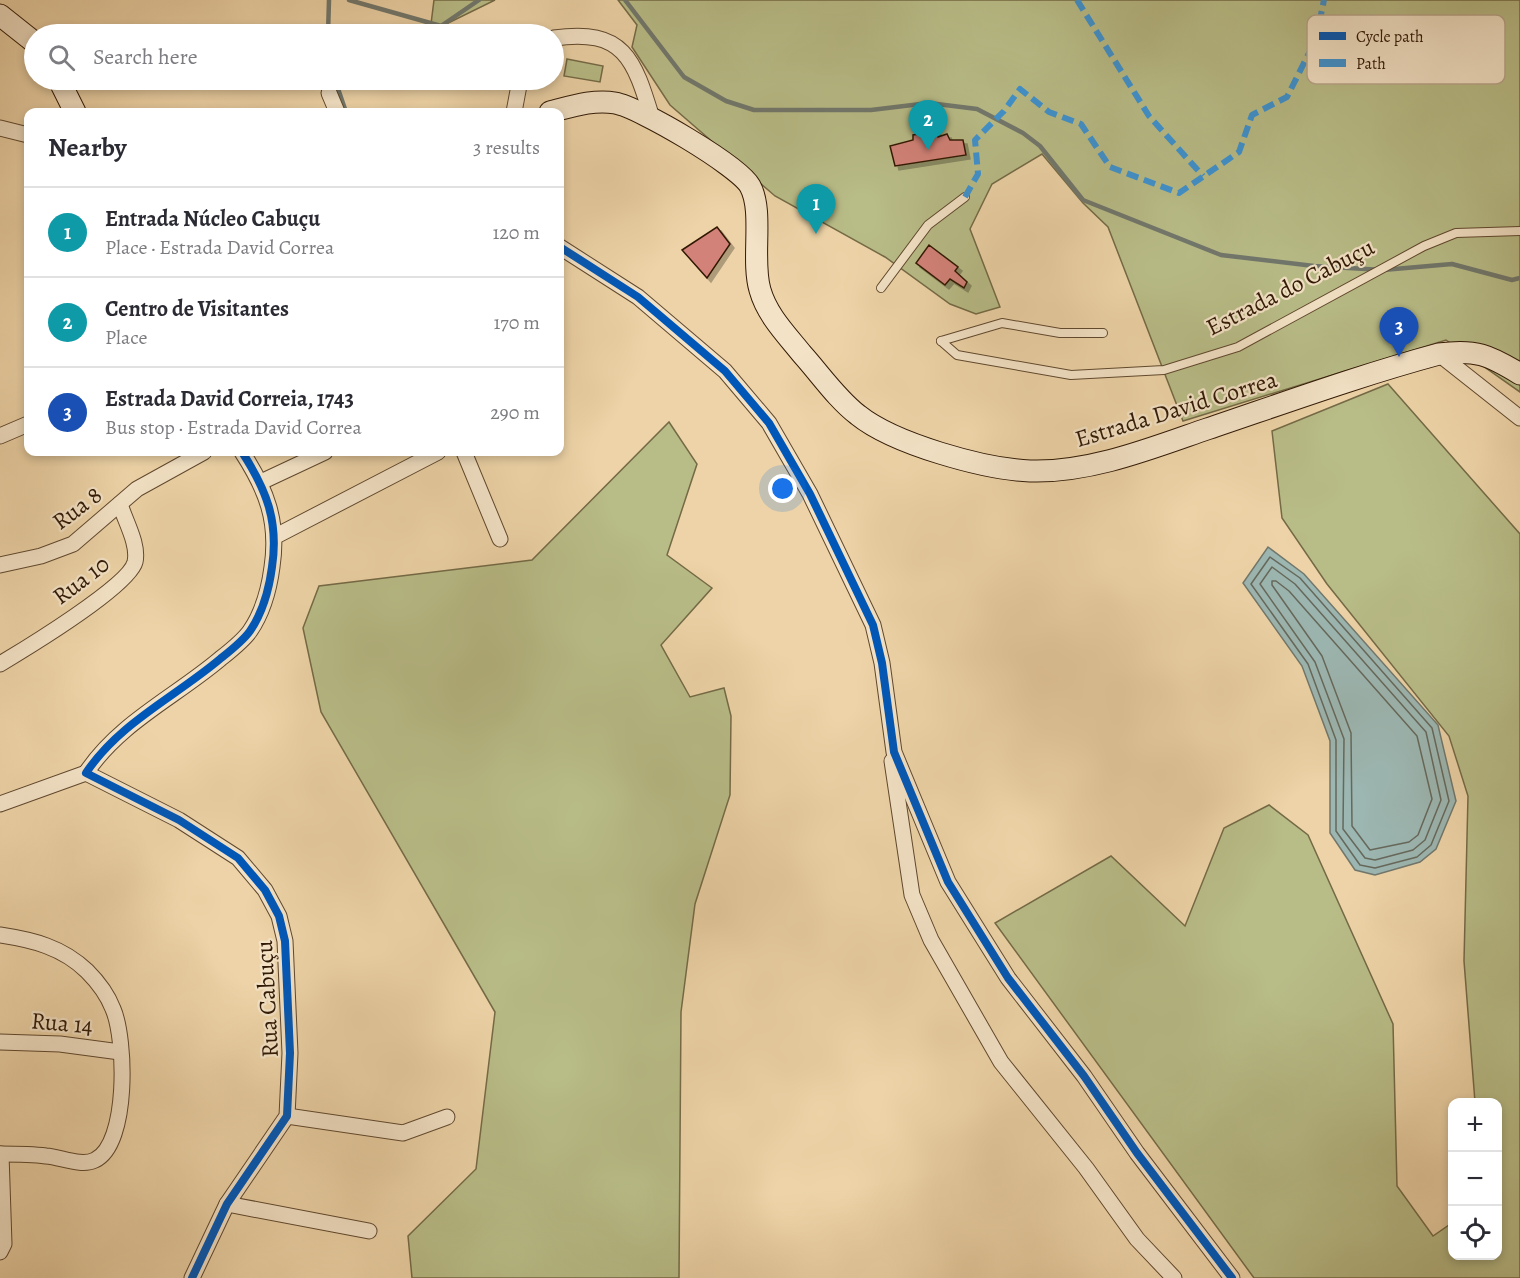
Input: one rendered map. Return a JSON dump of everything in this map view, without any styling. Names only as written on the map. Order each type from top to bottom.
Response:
[{"type":"main road","points":[[0,15],[24,34]]},
{"type":"main road","points":[[64,90],[73,108]]},
{"type":"main road","points":[[564,108],[574,105],[615,103],[652,118]]},
{"type":"main road","name":"Estrada David Correa","points":[[652,118],[690,140],[750,186],[755,205],[754,259],[757,279],[767,309],[781,329],[857,415],[899,437],[968,460],[1031,471],[1082,466],[1146,450],[1439,354],[1475,352],[1489,356],[1520,374]]},
{"type":"street","points":[[564,36],[597,37],[612,43],[627,57],[638,73],[652,118]]},
{"type":"street","points":[[515,108],[518,90]]},
{"type":"street","points":[[329,93],[335,108]]},
{"type":"street","points":[[0,128],[24,134]]},
{"type":"street","points":[[564,250],[638,297],[724,371],[769,423],[810,494],[873,625],[882,663],[894,752],[948,882],[1008,978],[1084,1076],[1137,1153],[1232,1278]]},
{"type":"street","points":[[1439,354],[1520,418]]},
{"type":"street","points":[[0,435],[24,426]]},
{"type":"street","name":"Rua 8","points":[[0,565],[41,556],[73,544],[157,476],[196,456]]},
{"type":"street","points":[[0,804],[86,773],[99,753],[116,736],[195,680],[249,632],[264,606],[270,585],[274,537],[269,505],[261,482],[245,456]]},
{"type":"street","points":[[261,482],[316,456]]},
{"type":"street","points":[[274,537],[430,456]]},
{"type":"street","points":[[466,456],[500,539]]},
{"type":"street","name":"Rua 10","points":[[0,664],[100,598],[131,571],[135,550],[120,504]]},
{"type":"street","points":[[894,752],[891,764],[912,895],[931,940],[1001,1062],[1086,1168],[1137,1239],[1174,1278]]},
{"type":"street","name":"Rua Cabuçu","points":[[86,773],[179,820],[219,844],[238,858],[265,890],[279,916],[285,941],[290,1062],[287,1116]]},
{"type":"street","points":[[0,935],[48,945],[69,956],[88,972],[113,1008],[120,1052],[119,1124],[109,1149],[95,1160],[78,1162],[46,1156],[0,1154],[4,1244],[0,1252]]},
{"type":"street","name":"Rua 14","points":[[0,1042],[60,1044],[120,1052]]},
{"type":"street","points":[[192,1278],[227,1204],[287,1116],[403,1133],[447,1117]]},
{"type":"street","points":[[227,1204],[369,1231]]},
{"type":"lane","points":[[881,288],[928,225],[965,197]]},
{"type":"lane","name":"Estrada do Cabuçu","points":[[1103,333],[1060,333],[1002,323],[941,340],[957,355],[1071,375],[1164,370],[1238,347],[1424,246],[1456,232],[1520,231]]},
{"type":"green space","points":[[434,0],[495,0],[446,24],[431,24]]},
{"type":"green space","points":[[618,0],[1520,0],[1520,392],[1446,340],[1183,421],[1108,227],[1083,203],[1042,154],[992,184],[970,229],[1000,307],[976,314],[950,304],[885,257],[775,196],[670,105],[632,47],[637,25]]},
{"type":"green space","points":[[567,59],[603,66],[600,82],[564,76]]},
{"type":"green space","points":[[1388,384],[1520,534],[1520,1278],[1254,1278],[995,923],[1111,856],[1185,926],[1224,828],[1269,805],[1308,835],[1393,1024],[1397,1186],[1433,1236],[1448,1226],[1448,1260],[1502,1260],[1502,1098],[1475,1098],[1464,961],[1468,796],[1449,736],[1327,584],[1282,518],[1272,431]]},
{"type":"green space","points":[[669,422],[697,464],[667,555],[712,588],[661,645],[690,697],[724,688],[731,716],[730,795],[695,904],[681,1012],[679,1278],[412,1278],[408,1236],[476,1169],[495,1012],[321,712],[303,628],[319,586],[532,560]]},
{"type":"water","points":[[1268,547],[1304,574],[1438,725],[1456,801],[1436,849],[1420,862],[1375,875],[1355,870],[1330,833],[1330,741],[1302,666],[1243,583]]},
{"type":"building","points":[[937,131],[938,137],[947,134],[950,140],[963,140],[966,155],[895,166],[890,146],[913,140],[913,135]]},
{"type":"building","points":[[717,227],[730,244],[707,278],[682,250]]},
{"type":"building","points":[[929,245],[958,267],[955,271],[967,282],[964,288],[950,279],[945,285],[916,263]]},
{"type":"waterway","points":[[328,24],[329,0]]},
{"type":"waterway","points":[[349,0],[434,24]]},
{"type":"waterway","points":[[444,24],[479,0]]},
{"type":"waterway","points":[[625,0],[684,77],[726,101],[754,110],[871,110],[929,103],[977,109],[1023,133],[1040,146],[1083,200],[1221,255],[1314,266],[1383,270],[1452,264],[1512,280],[1520,278]]},
{"type":"waterway","points":[[338,90],[345,108]]},
{"type":"marked path","points":[[1077,0],[1149,116],[1203,176]]},
{"type":"marked path","points":[[1321,15],[1324,0]]},
{"type":"marked path","points":[[965,197],[978,174],[975,140],[1004,111],[1020,89],[1049,112],[1081,124],[1110,167],[1179,193],[1239,152],[1252,115],[1287,97],[1307,57]]},
{"type":"cycle path","points":[[564,250],[638,297],[725,371],[769,423],[810,494],[873,625],[882,663],[894,752],[948,882],[1008,978],[1084,1076],[1137,1153],[1232,1278]]},
{"type":"cycle path","points":[[192,1278],[227,1204],[287,1116],[290,1053],[285,941],[279,916],[265,890],[238,858],[179,820],[86,773],[99,755],[131,725],[236,646],[250,631],[258,616],[271,576],[274,535],[269,506],[258,479],[244,456]]},
{"type":"place","name":"Centro de Visitantes","points":[[928,150]]},
{"type":"place","name":"Entrada Núcleo Cabuçu","points":[[816,234]]},
{"type":"place","name":"Estrada David Correia, 1743","points":[[1399,357]]}]
